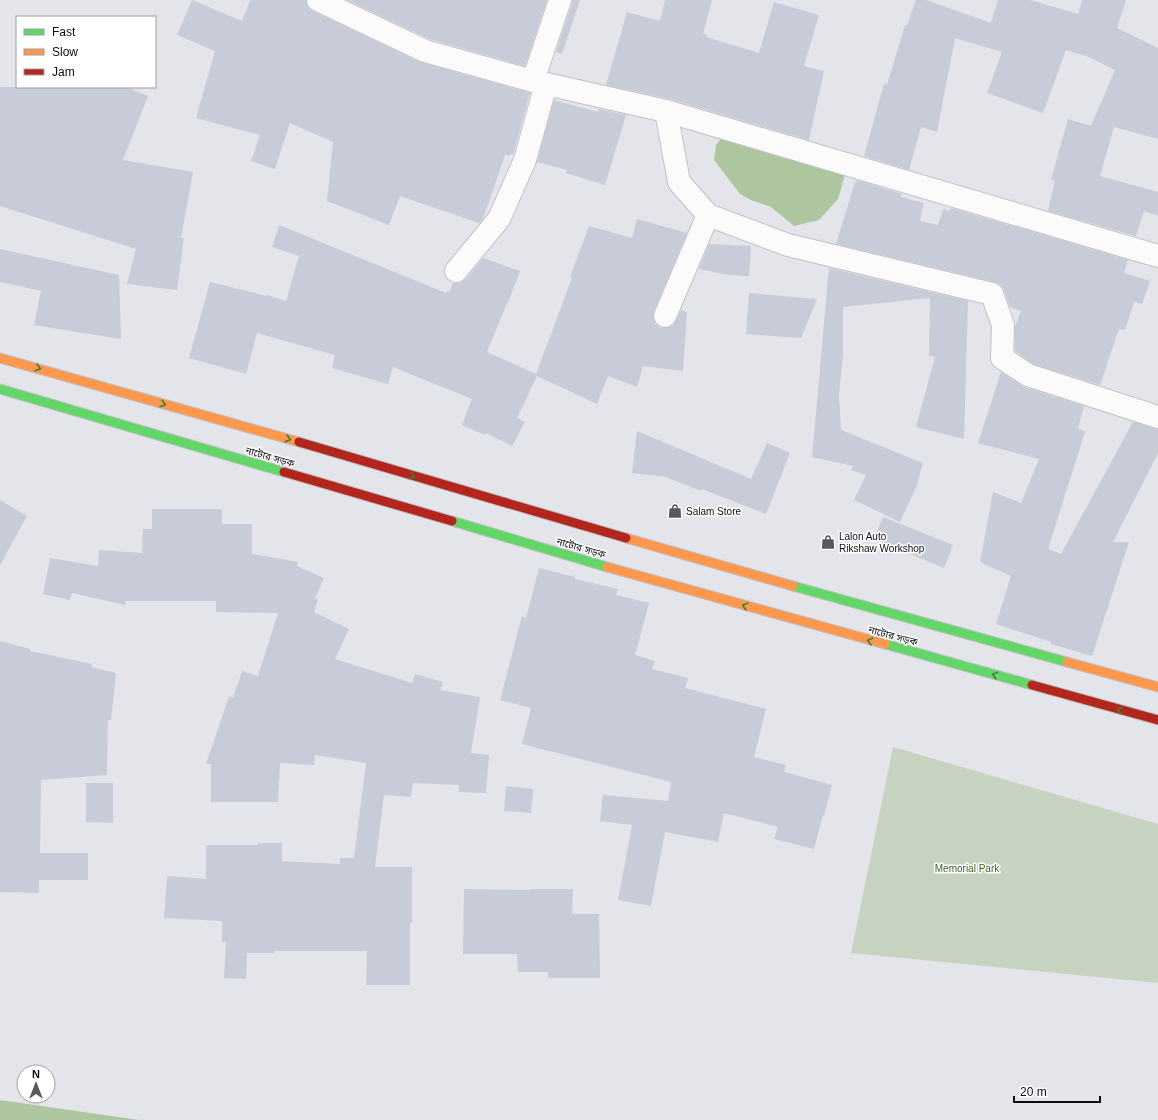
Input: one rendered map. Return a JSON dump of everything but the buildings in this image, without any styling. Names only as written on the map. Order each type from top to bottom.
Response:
[{"type":"highway","points":[[0,358],[259,431],[798,588],[1158,687]]},
{"type":"highway","name":"নাটোর সড়ক","points":[[0,389],[651,580],[1158,720]]},
{"type":"street","points":[[318,0],[426,51],[540,83],[666,111],[1158,256]]},
{"type":"street","points":[[456,271],[499,219],[525,160],[540,83],[560,0]]},
{"type":"street","points":[[666,111],[679,182],[708,215],[788,245],[992,294],[1003,325],[1002,358],[1028,374],[1158,416]]},
{"type":"street","points":[[665,316],[708,215]]},
{"type":"green space","name":"Memorial Park","points":[[893,747],[1158,824],[1158,983],[851,953]]},
{"type":"shaded area","points":[[722,137],[846,171],[838,199],[819,220],[794,226],[771,207],[751,200],[740,194],[714,160],[716,145]]},
{"type":"shaded area","points":[[0,1100],[16,1102],[16,1104],[28,1104],[139,1120],[0,1120]]},
{"type":"traffic: fast","points":[[0,389],[284,472]]},
{"type":"traffic: fast","points":[[452,521],[607,567]]},
{"type":"traffic: fast","points":[[793,586],[1067,662]]},
{"type":"traffic: fast","points":[[885,644],[1032,685]]},
{"type":"traffic: slow","points":[[0,358],[299,442]]},
{"type":"traffic: slow","points":[[626,538],[793,586]]},
{"type":"traffic: slow","points":[[607,567],[885,644]]},
{"type":"traffic: slow","points":[[1067,662],[1158,687]]},
{"type":"traffic: jam","points":[[299,442],[626,538]]},
{"type":"traffic: jam","points":[[284,472],[452,521]]},
{"type":"traffic: jam","points":[[1032,685],[1158,720]]},
{"type":"place","name":"Salam Store","points":[[675,511]]},
{"type":"place","name":"Lalon Auto Rikshaw Workshop","points":[[828,542]]}]
